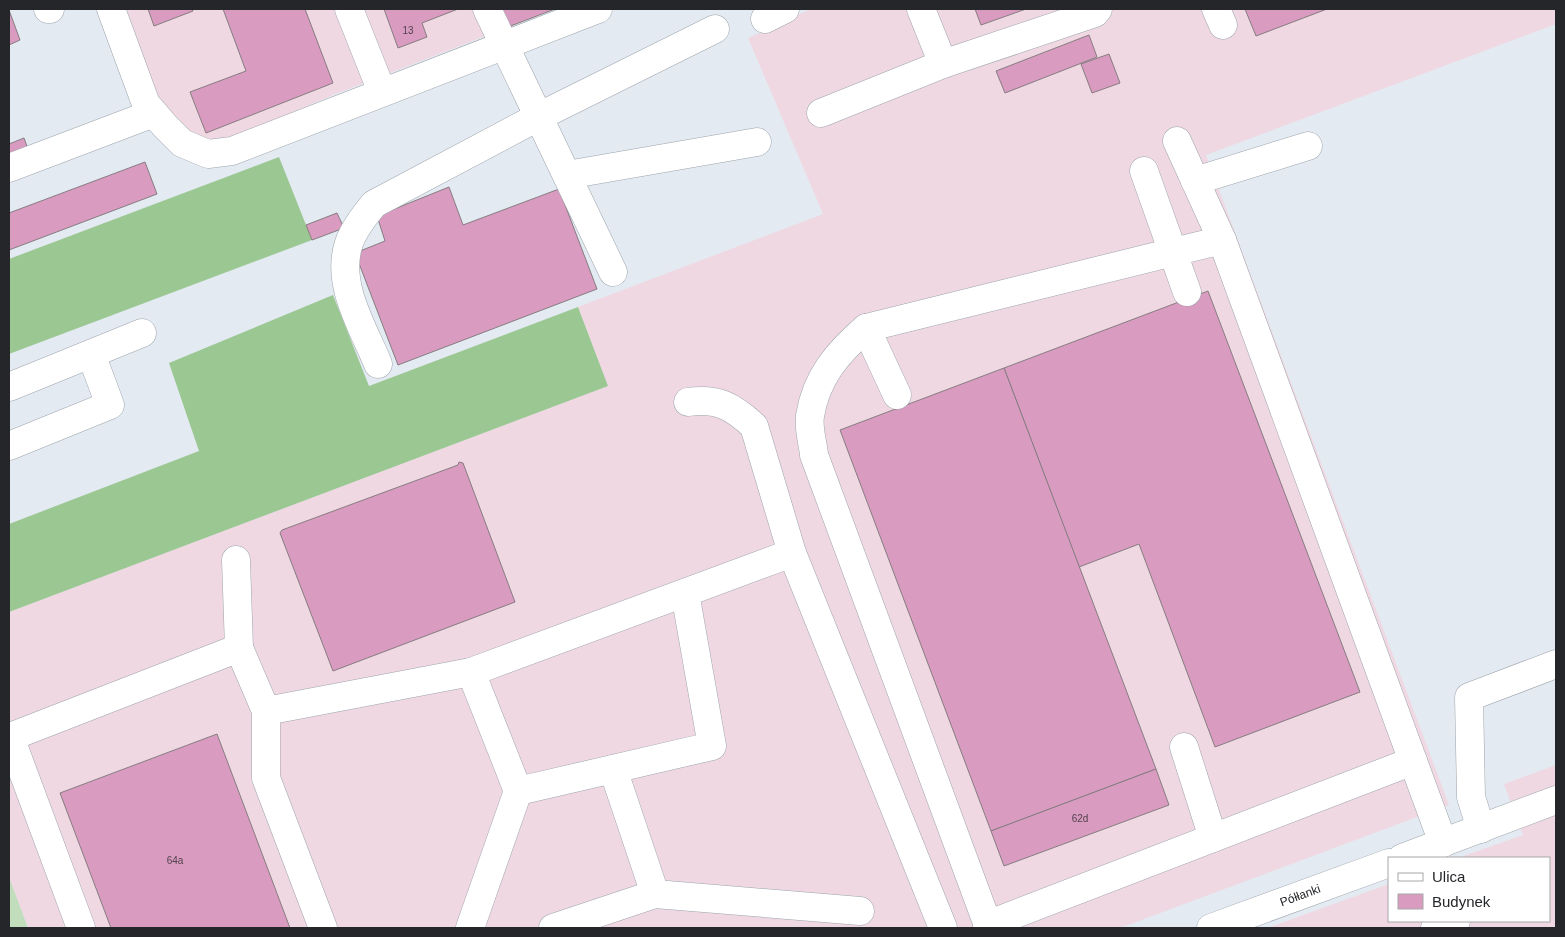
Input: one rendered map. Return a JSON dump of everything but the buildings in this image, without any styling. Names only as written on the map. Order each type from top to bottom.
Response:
[{"type":"street","points":[[111,9],[146,104],[182,143],[208,154],[232,151],[598,9]]},
{"type":"street","points":[[349,9],[382,92]]},
{"type":"street","points":[[487,9],[613,272]]},
{"type":"street","points":[[921,9],[943,64]]},
{"type":"street","points":[[821,113],[943,64],[1095,13],[1098,9]]},
{"type":"street","points":[[378,364],[345,284],[345,262],[349,243],[359,223],[374,204],[538,117],[715,28]]},
{"type":"street","points":[[9,168],[154,113]]},
{"type":"street","points":[[1177,141],[1222,240],[1413,761],[1449,847]]},
{"type":"street","points":[[566,175],[757,142]]},
{"type":"street","points":[[1195,181],[1308,146]]},
{"type":"street","points":[[1144,171],[1187,292]]},
{"type":"street","points":[[1222,240],[866,328],[842,348],[821,379],[810,417],[814,455],[988,927],[1413,761]]},
{"type":"street","points":[[866,328],[897,395]]},
{"type":"street","points":[[9,387],[142,333]]},
{"type":"street","points":[[9,446],[110,405],[91,354]]},
{"type":"street","points":[[688,402],[704,400],[723,404],[739,412],[754,426],[792,553],[942,928]]},
{"type":"street","points":[[266,711],[471,672],[792,553]]},
{"type":"street","points":[[236,560],[239,648],[266,711],[266,778],[323,928]]},
{"type":"street","points":[[518,791],[712,746],[684,593]]},
{"type":"street","points":[[81,928],[10,738],[239,648]]},
{"type":"street","points":[[1481,829],[1471,797],[1469,697],[1556,664]]},
{"type":"street","points":[[470,928],[518,791],[471,672]]},
{"type":"street","points":[[1184,747],[1213,838]]},
{"type":"street","points":[[613,769],[655,894]]},
{"type":"street","points":[[1406,857],[1449,847],[1481,829],[1556,800]]},
{"type":"street","name":"Półłanki","points":[[1211,928],[1388,863]]},
{"type":"street","points":[[553,928],[655,894],[860,910]]},
{"type":"street","points":[[1434,928],[1453,922]]},
{"type":"shaded area","points":[[124,9],[555,9],[333,95],[228,140],[202,143],[176,122],[160,101]]},
{"type":"shaded area","points":[[811,9],[1556,9],[1556,24],[1206,155],[1449,805],[1120,928],[28,928],[9,877],[9,612],[608,386],[578,307],[823,214],[748,38]]},
{"type":"shaded area","points":[[1556,765],[1556,928],[1267,928],[1388,884],[1388,922],[1550,922],[1550,857],[1461,857],[1523,835],[1504,784]]},
{"type":"green space","points":[[279,157],[312,240],[9,354],[9,259]]},
{"type":"green space","points":[[333,295],[369,386],[578,307],[608,386],[9,612],[9,524],[199,451],[169,363]]},
{"type":"green space","points":[[9,877],[28,928],[9,928]]}]
